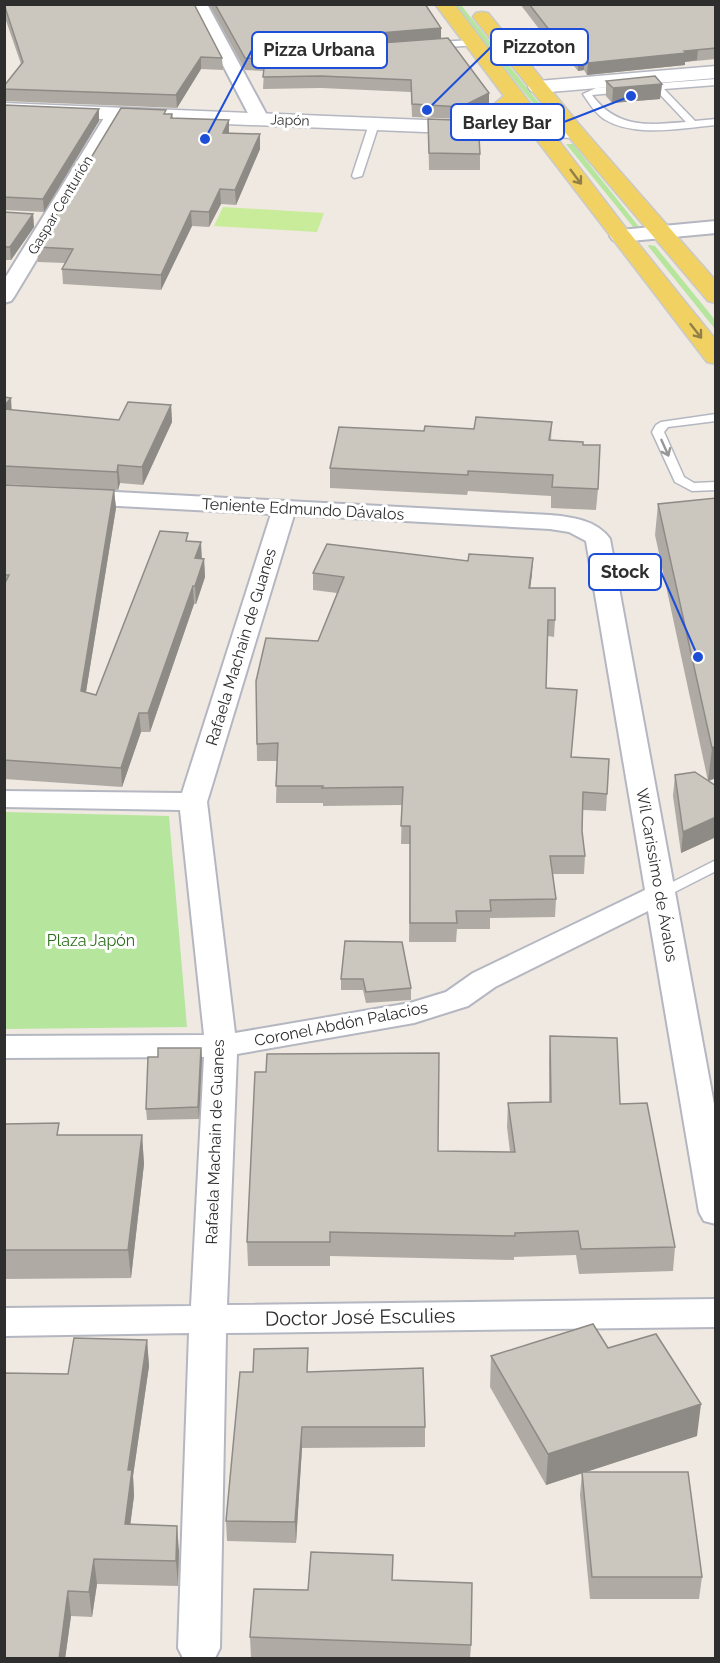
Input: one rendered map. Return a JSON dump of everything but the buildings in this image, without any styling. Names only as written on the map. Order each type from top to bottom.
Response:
[{"type":"main road","points":[[444,4],[620,236],[716,357]]},
{"type":"main road","points":[[471,4],[575,132],[716,296]]},
{"type":"main road","points":[[464,127],[483,122],[500,113],[514,96]]},
{"type":"street","points":[[199,4],[260,119]]},
{"type":"street","points":[[538,87],[712,79]]},
{"type":"street","name":"Japón","points":[[4,109],[575,132]]},
{"type":"street","name":"Gaspar Centurión","points":[[4,297],[116,113]]},
{"type":"street","points":[[28,219],[51,220]]},
{"type":"street","points":[[620,236],[716,227]]},
{"type":"street","name":"Teniente Edmundo Dávalos","points":[[4,493],[558,523],[585,529],[598,539]]},
{"type":"street","name":"Rafaela Machain de Guanes","points":[[199,1648],[208,1319],[221,1046],[193,802],[285,508]]},
{"type":"street","name":"Wil Carissimo de Ávalos","points":[[598,539],[716,1212]]},
{"type":"street","points":[[4,799],[193,802]]},
{"type":"street","name":"Coronel Abdón Palacios","points":[[4,1047],[221,1046],[414,1013],[457,999],[484,980],[660,894]]},
{"type":"street","name":"Doctor José Esculies","points":[[4,1322],[716,1313]]},
{"type":"lane","points":[[423,46],[474,43]]},
{"type":"lane","points":[[712,79],[596,91],[587,94],[609,118],[626,124],[716,122]]},
{"type":"lane","points":[[657,86],[692,123]]},
{"type":"lane","points":[[357,176],[374,124]]},
{"type":"lane","points":[[716,417],[664,424],[658,432],[679,479],[692,487],[716,486]]},
{"type":"lane","name":"Coronel Abdón Palacios","points":[[660,894],[716,865]]},
{"type":"green space","points":[[454,5],[461,5],[550,117],[544,117]]},
{"type":"green space","points":[[566,144],[573,144],[640,228],[634,228]]},
{"type":"green space","points":[[223,207],[324,213],[317,232],[214,226]]},
{"type":"green space","points":[[648,246],[655,246],[715,320],[715,329]]},
{"type":"green space","name":"Plaza Japón","points":[[5,812],[169,816],[187,1027],[5,1029]]},
{"type":"place","name":"Barley Bar","points":[[631,96]]},
{"type":"place","name":"Pizzoton","points":[[427,110]]},
{"type":"place","name":"Pizza Urbana","points":[[205,139]]},
{"type":"place","name":"Stock","points":[[698,657]]}]
